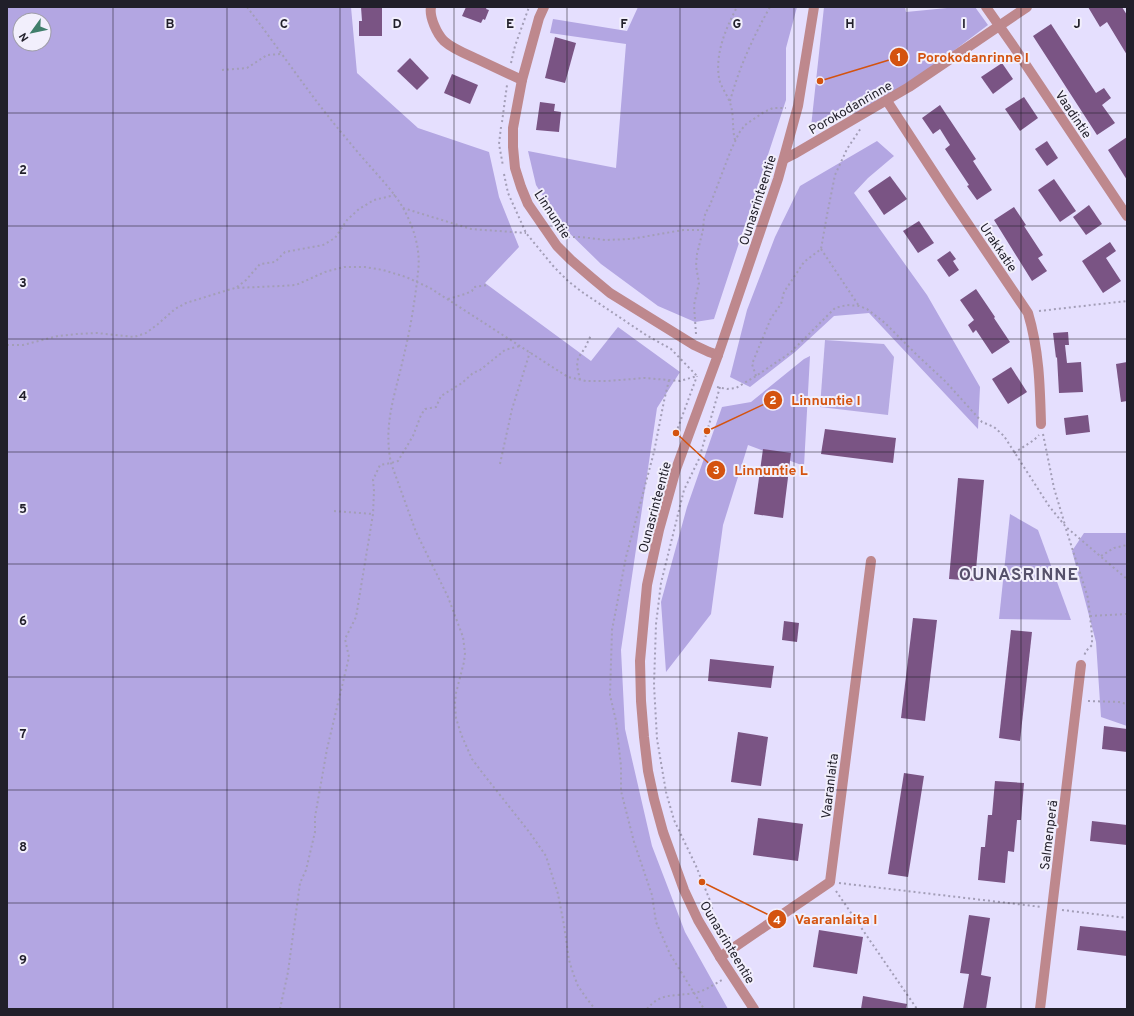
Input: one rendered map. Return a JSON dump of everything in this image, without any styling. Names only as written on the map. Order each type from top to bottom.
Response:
[{"type":"street","points":[[430,7],[434,26],[443,40],[457,50],[522,80]]},
{"type":"street","name":"Linnuntie","points":[[544,7],[539,18],[522,80],[513,128],[515,168],[528,204],[557,246],[610,293],[694,345],[718,356]]},
{"type":"street","name":"Ounasrinteentie","points":[[754,1009],[720,958],[698,920],[684,890],[663,832],[648,771],[641,701],[640,661],[647,585],[659,530],[676,470],[718,356],[784,159],[798,108],[814,7]]},
{"type":"street","name":"Vaadintie","points":[[986,7],[1127,216]]},
{"type":"street","name":"Porokodanrinne","points":[[784,159],[888,101],[1027,7]]},
{"type":"street","name":"Urakkatie","points":[[888,101],[951,199],[1028,313],[1033,329],[1039,364],[1042,428]]},
{"type":"street","name":"Vaaranlaita","points":[[830,882],[871,561]]},
{"type":"street","name":"Salmenperä","points":[[1040,1009],[1081,665]]},
{"type":"street","points":[[720,958],[830,882]]},
{"type":"path","points":[[247,7],[315,100],[387,185],[403,208],[409,221],[417,246],[417,282],[403,359],[393,397],[388,431],[388,451],[416,532],[448,597],[463,637],[465,653],[464,662],[456,692],[455,704],[456,718],[461,734],[477,765],[546,856],[558,894],[569,960],[573,973],[578,986],[595,1009]]},
{"type":"path","points":[[529,7],[515,46],[508,74],[499,144],[508,193],[526,234],[568,281],[646,335],[670,349],[696,376]]},
{"type":"path","points":[[735,141],[732,132],[732,110],[730,102],[719,79],[720,52],[725,33],[737,7]]},
{"type":"path","points":[[730,102],[736,78],[770,7]]},
{"type":"path","points":[[222,70],[247,68],[266,55],[281,54]]},
{"type":"path","points":[[694,345],[696,332],[694,304],[699,284],[696,266],[697,254],[706,212],[735,141],[745,125],[764,112],[773,108],[798,108]]},
{"type":"path","points":[[756,376],[752,364],[771,318],[781,304],[784,292],[804,262],[821,249],[835,175],[847,149],[871,110]]},
{"type":"path","points":[[235,288],[246,280],[260,264],[275,262],[285,252],[323,246],[335,238],[347,220],[359,209],[374,200],[395,196]]},
{"type":"path","points":[[403,208],[471,229],[526,234]]},
{"type":"path","points":[[552,239],[560,237],[581,237],[605,240],[631,239],[683,230],[703,230]]},
{"type":"path","points":[[821,249],[859,306]]},
{"type":"path","points":[[7,344],[23,345],[58,336],[76,334],[97,333],[134,337],[146,333],[175,309],[186,303],[235,288],[296,285],[326,272],[344,267],[365,267],[383,270],[406,277],[430,288],[568,377],[599,382],[645,378],[680,381],[696,376]]},
{"type":"path","points":[[448,299],[472,291],[474,287],[487,285]]},
{"type":"path","points":[[1028,313],[1127,301]]},
{"type":"path","points":[[731,949],[715,923],[710,903],[696,866],[674,820],[666,792],[657,739],[654,685],[654,652],[661,583],[684,490],[699,459],[720,387],[727,389],[736,388],[790,353],[835,308],[847,305],[859,306],[867,309],[885,323],[916,355],[946,382],[982,422],[994,427],[1004,436],[1049,506],[1066,527],[1127,579]]},
{"type":"path","points":[[580,380],[577,366],[578,358],[591,335]]},
{"type":"path","points":[[280,1009],[289,965],[300,883],[306,870],[315,832],[315,817],[327,749],[349,657],[345,639],[356,617],[373,514],[373,480],[380,465],[398,461],[414,436],[421,415],[425,409],[436,407],[442,396],[462,384],[473,373],[480,370],[505,350],[520,346]]},
{"type":"path","points":[[500,464],[512,409],[530,352]]},
{"type":"path","points":[[674,438],[696,376]]},
{"type":"path","points":[[1014,453],[1034,440],[1042,428]]},
{"type":"path","points":[[1042,428],[1054,488],[1088,598],[1092,645],[1086,651],[1081,665]]},
{"type":"path","points":[[334,511],[373,514]]},
{"type":"path","points":[[1100,556],[1114,548],[1127,545]]},
{"type":"path","points":[[1090,616],[1127,613]]},
{"type":"path","points":[[1077,701],[1119,702],[1127,704]]},
{"type":"path","points":[[830,882],[1127,918]]},
{"type":"path","points":[[830,882],[917,1009]]},
{"type":"path","points":[[647,1009],[650,1005],[663,996],[694,993],[731,975]]},
{"type":"shaded area","points":[[7,7],[351,7],[357,73],[418,128],[489,152],[499,197],[519,247],[485,283],[591,361],[618,327],[680,372],[657,408],[621,650],[625,729],[652,846],[685,932],[728,1009],[7,1009]]},
{"type":"shaded area","points":[[638,7],[797,7],[786,48],[786,100],[714,319],[695,322],[658,306],[601,264],[561,225],[536,185],[528,151],[616,168],[626,44],[550,33],[553,19],[627,31]]},
{"type":"shaded area","points":[[824,7],[905,7],[906,12],[948,7],[975,7],[988,25],[887,101],[811,127]]},
{"type":"shaded area","points":[[877,141],[894,156],[868,178],[854,193],[927,295],[980,387],[978,429],[869,313],[834,316],[795,352],[750,387],[730,377],[747,310],[775,237],[800,186]]},
{"type":"shaded area","points":[[825,340],[884,344],[894,357],[888,415],[820,407]]},
{"type":"shaded area","points":[[810,356],[804,466],[748,445],[723,525],[711,614],[666,672],[661,602],[687,507],[722,407],[751,402],[804,359]]},
{"type":"shaded area","points":[[1010,514],[1038,530],[1071,620],[999,619]]},
{"type":"shaded area","points":[[1084,533],[1127,533],[1127,726],[1101,717],[1096,642],[1072,551]]},
{"type":"building","points":[[361,7],[382,7],[382,36],[359,36],[359,21],[362,21]]},
{"type":"building","points":[[466,7],[487,7],[486,9],[489,10],[485,20],[483,19],[481,23],[462,16]]},
{"type":"building","points":[[1088,7],[1122,7],[1127,15],[1127,55],[1107,22],[1100,27]]},
{"type":"building","points":[[1051,24],[1096,93],[1104,88],[1111,98],[1102,105],[1115,123],[1097,135],[1033,36]]},
{"type":"building","points":[[555,37],[576,43],[565,83],[545,78]]},
{"type":"building","points":[[410,58],[429,78],[417,90],[397,71]]},
{"type":"building","points":[[1002,63],[1013,79],[993,94],[981,77]]},
{"type":"building","points":[[452,74],[478,85],[470,104],[444,93]]},
{"type":"building","points":[[1024,97],[1038,118],[1020,131],[1005,109]]},
{"type":"building","points":[[540,102],[555,104],[554,111],[561,112],[559,132],[536,130]]},
{"type":"building","points":[[940,105],[976,159],[973,161],[992,190],[977,200],[945,149],[950,145],[940,129],[933,134],[922,118]]},
{"type":"building","points":[[1127,137],[1127,180],[1108,150]]},
{"type":"building","points":[[1047,141],[1058,158],[1047,166],[1035,149]]},
{"type":"building","points":[[890,176],[907,199],[884,215],[868,191]]},
{"type":"building","points":[[1054,179],[1076,211],[1060,222],[1038,190]]},
{"type":"building","points":[[1089,205],[1102,224],[1086,235],[1073,217]]},
{"type":"building","points":[[1014,207],[1026,225],[1024,226],[1043,255],[1038,258],[1047,271],[1032,281],[994,220]]},
{"type":"building","points":[[919,221],[934,243],[918,253],[903,231]]},
{"type":"building","points":[[1110,242],[1116,251],[1106,258],[1121,281],[1103,293],[1082,261]]},
{"type":"building","points":[[950,251],[956,259],[953,261],[959,270],[949,277],[937,260]]},
{"type":"building","points":[[976,289],[1010,342],[992,354],[976,330],[973,333],[968,325],[974,320],[960,300]]},
{"type":"building","points":[[1068,332],[1069,345],[1065,345],[1067,363],[1081,362],[1083,392],[1059,393],[1057,357],[1056,358],[1053,333]]},
{"type":"building","points":[[1127,362],[1127,401],[1121,402],[1116,364]]},
{"type":"building","points":[[1011,367],[1027,392],[1008,404],[992,379]]},
{"type":"building","points":[[1088,415],[1090,432],[1066,435],[1064,418]]},
{"type":"building","points":[[825,429],[896,438],[893,463],[821,454]]},
{"type":"building","points":[[763,449],[791,453],[783,518],[754,514]]},
{"type":"building","points":[[958,478],[984,480],[975,581],[949,579]]},
{"type":"building","points":[[913,618],[937,620],[925,721],[901,718]]},
{"type":"building","points":[[784,621],[799,623],[797,642],[782,640]]},
{"type":"building","points":[[1011,630],[1032,632],[1020,741],[999,738]]},
{"type":"building","points":[[710,659],[774,666],[771,688],[708,681]]},
{"type":"building","points":[[1104,726],[1127,729],[1127,752],[1102,749]]},
{"type":"building","points":[[738,732],[768,737],[761,786],[731,782]]},
{"type":"building","points":[[904,773],[924,776],[908,877],[888,874]]},
{"type":"building","points":[[995,781],[1024,783],[1021,820],[1017,820],[1014,852],[1008,851],[1005,883],[978,880],[981,847],[985,847],[988,815],[992,815]]},
{"type":"building","points":[[758,818],[803,824],[798,861],[753,855]]},
{"type":"building","points":[[1092,821],[1127,825],[1127,845],[1090,841]]},
{"type":"building","points":[[969,915],[990,918],[981,975],[991,977],[986,1009],[963,1009],[969,974],[960,973]]},
{"type":"building","points":[[1080,926],[1127,931],[1127,956],[1077,950]]},
{"type":"building","points":[[819,930],[863,937],[857,974],[813,967]]},
{"type":"building","points":[[863,996],[907,1004],[906,1009],[861,1009]]},
{"type":"place","name":"Porokodanrinne I","points":[[820,81]]},
{"type":"place","name":"Linnuntie I","points":[[707,431]]},
{"type":"place","name":"Linnuntie L","points":[[676,433]]},
{"type":"place","name":"Vaaranlaita I","points":[[702,882]]},
{"type":"district","name":"OUNASRINNE","points":[[1019,574]]}]
